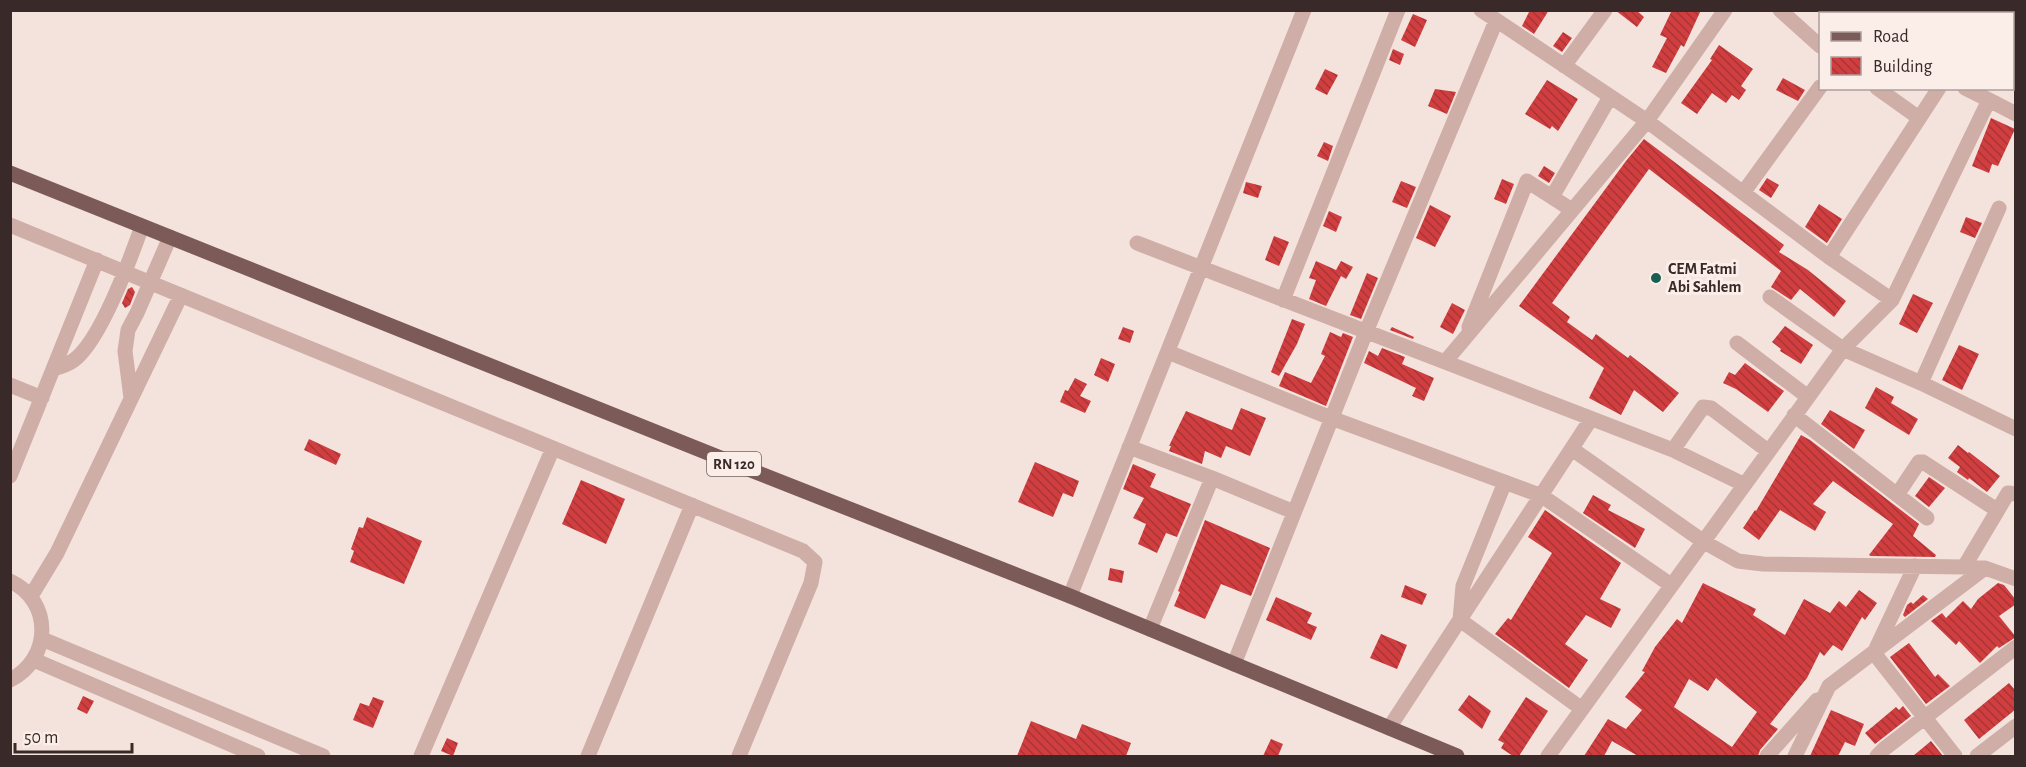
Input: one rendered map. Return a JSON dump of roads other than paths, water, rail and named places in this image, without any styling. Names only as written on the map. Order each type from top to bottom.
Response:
[{"type":"main road","name":"RN 120","points":[[10,173],[1070,596],[1449,755]]},
{"type":"street","points":[[1070,596],[1304,10]]},
{"type":"street","points":[[1282,300],[1398,10]]},
{"type":"street","points":[[1564,66],[1605,10]]},
{"type":"street","points":[[1445,362],[1647,121],[1725,10]]},
{"type":"street","points":[[1780,10],[1819,44]]},
{"type":"street","points":[[1234,664],[1366,332],[1488,14],[1647,121],[1829,257],[1892,300]]},
{"type":"street","points":[[1743,193],[1819,90]]},
{"type":"street","points":[[1880,90],[1919,118]]},
{"type":"street","points":[[1829,257],[1937,90]]},
{"type":"street","points":[[1969,90],[2016,114]]},
{"type":"street","points":[[1552,197],[1610,97]]},
{"type":"street","points":[[1548,756],[1843,349],[1892,300],[1989,100]]},
{"type":"street","points":[[1464,339],[1527,181],[1572,210]]},
{"type":"street","points":[[1921,383],[1999,208]]},
{"type":"street","points":[[10,225],[802,551],[815,562],[811,583],[739,756]]},
{"type":"street","points":[[53,369],[72,362],[87,347],[125,272],[142,226]]},
{"type":"street","points":[[131,398],[125,351],[128,330],[170,237]]},
{"type":"street","points":[[1137,243],[1673,450],[1743,484]]},
{"type":"street","points":[[10,476],[97,260]]},
{"type":"street","points":[[31,596],[57,553],[181,295]]},
{"type":"street","points":[[1770,297],[1843,349],[1921,383],[2016,429]]},
{"type":"street","points":[[1737,343],[1808,397]]},
{"type":"street","points":[[1168,352],[1331,418],[1542,496],[1671,585]]},
{"type":"street","points":[[10,385],[42,398]]},
{"type":"street","points":[[1673,450],[1703,407],[1711,408],[1768,451]]},
{"type":"street","points":[[1794,415],[1927,518]]},
{"type":"street","points":[[1389,728],[1591,419]]},
{"type":"street","points":[[421,756],[553,447]]},
{"type":"street","points":[[1129,447],[1294,512]]},
{"type":"street","points":[[1572,449],[1704,542],[1738,561],[1763,564],[1984,568],[2016,579]]},
{"type":"street","points":[[1897,495],[1919,462],[1923,462],[1997,510]]},
{"type":"street","points":[[1150,629],[1212,478]]},
{"type":"street","points":[[1460,620],[1463,586],[1505,482]]},
{"type":"street","points":[[1964,567],[2008,493],[2016,494]]},
{"type":"street","points":[[588,756],[692,505]]},
{"type":"street","points":[[1874,653],[1915,566]]},
{"type":"street","points":[[1767,756],[1829,686],[1984,568]]},
{"type":"street","points":[[10,581],[23,588],[31,596],[41,616],[42,639],[34,660],[27,669],[10,680]]},
{"type":"street","points":[[1460,620],[1582,709]]},
{"type":"street","points":[[42,639],[323,756]]},
{"type":"street","points":[[1877,756],[2016,647]]},
{"type":"street","points":[[1874,653],[1955,756]]},
{"type":"street","points":[[34,660],[238,753],[258,756]]},
{"type":"street","points":[[1795,756],[1829,686]]},
{"type":"street","points":[[1977,756],[2016,726]]},
{"type":"place","name":"CEM Fatmi Abi Sahlem","points":[[1656,278]]}]
